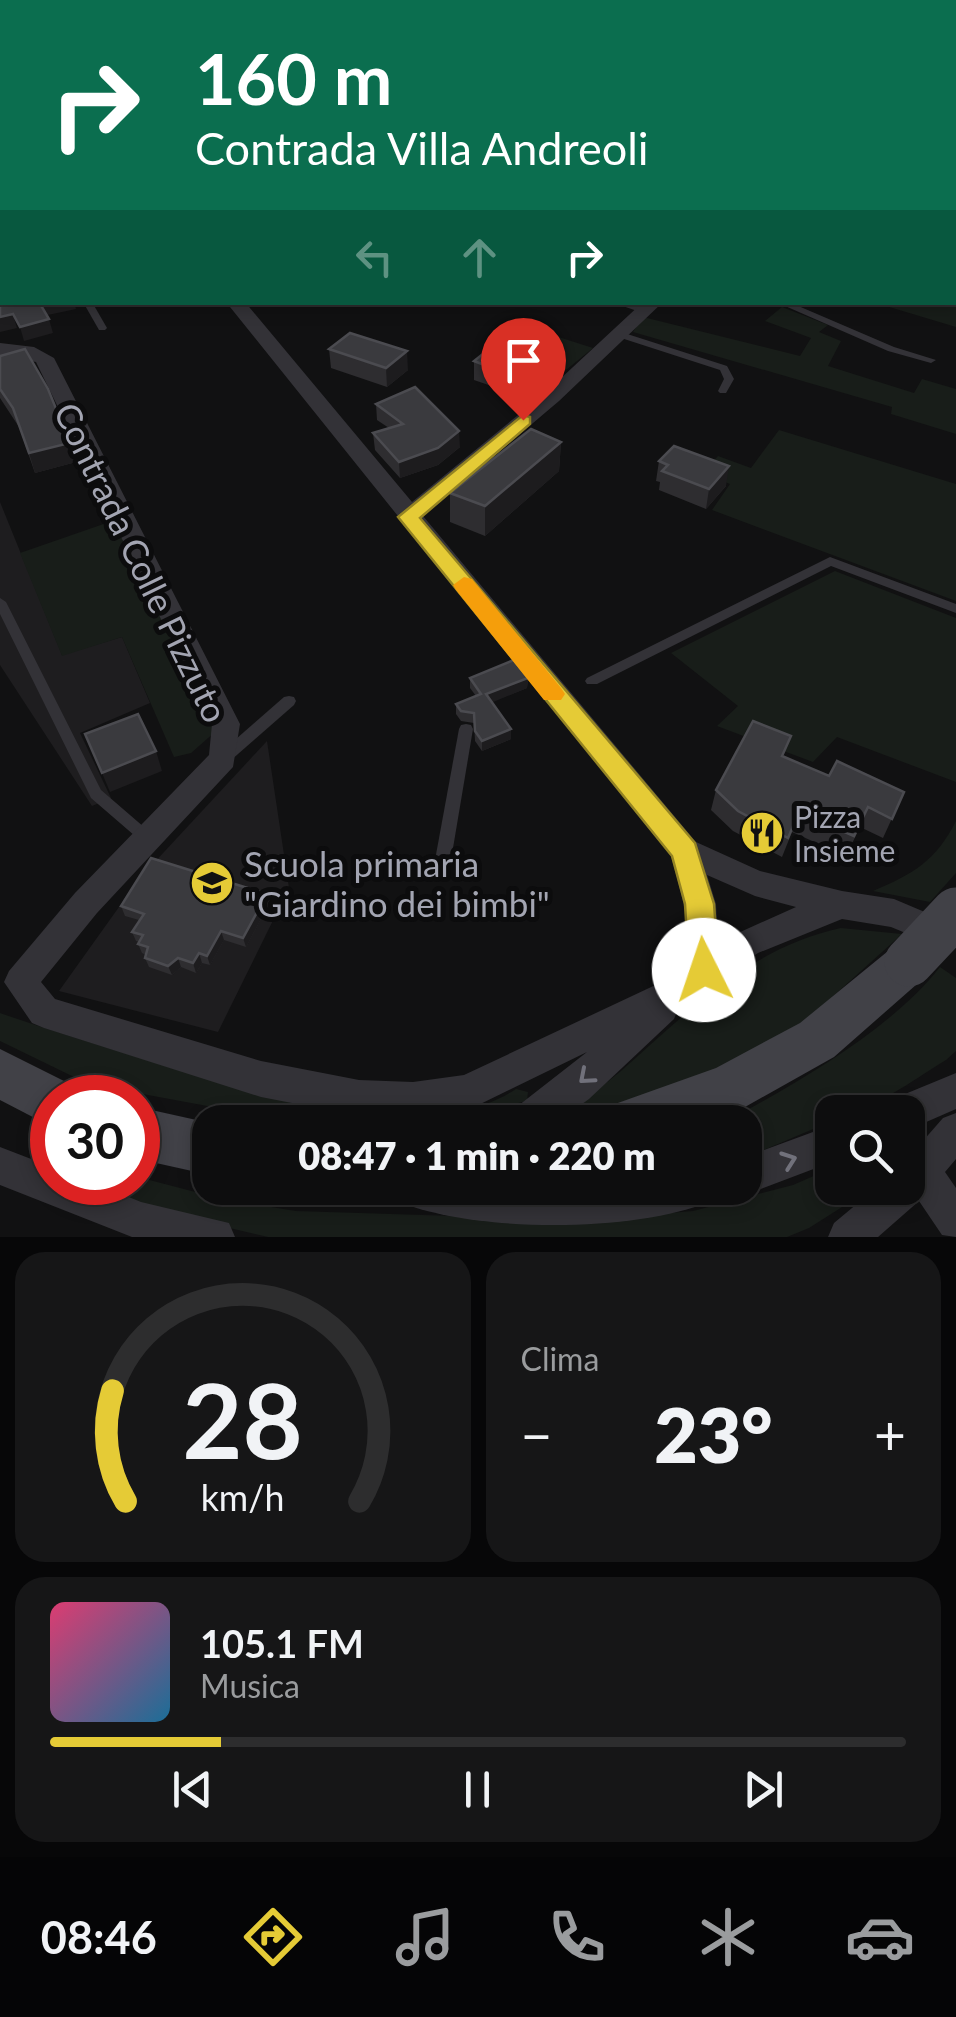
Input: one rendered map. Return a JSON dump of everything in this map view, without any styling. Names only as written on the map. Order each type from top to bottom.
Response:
[{"type":"main road","points":[[681,1105],[727,1089],[816,1040],[909,962],[956,912]]},
{"type":"main road","points":[[0,1074],[30,1090]]},
{"type":"main road","points":[[160,1138],[192,1145]]},
{"type":"street","points":[[237,305],[685,851],[700,904],[694,979]]},
{"type":"street","points":[[408,517],[650,307]]},
{"type":"street","name":"Contrada Colle Pizzuto","points":[[0,349],[27,351],[44,358],[226,724],[223,759],[86,903],[21,982],[44,1012],[262,1079],[359,1098],[413,1100],[466,1093],[694,979]]},
{"type":"street","points":[[685,851],[755,883],[842,905],[894,913],[956,940]]},
{"type":"street","points":[[550,1105],[694,979],[784,925],[842,905]]},
{"type":"street","points":[[925,1104],[956,1091]]},
{"type":"street","points":[[925,1167],[956,1131]]},
{"type":"street","points":[[762,1170],[815,1150]]},
{"type":"street","points":[[0,1166],[141,1222],[215,1237]]},
{"type":"street","points":[[925,1194],[956,1221]]},
{"type":"street","points":[[502,1205],[527,1205]]},
{"type":"street","points":[[848,1237],[885,1205]]},
{"type":"lane","points":[[89,305],[102,328]]},
{"type":"lane","points":[[787,305],[892,349],[931,360]]},
{"type":"lane","points":[[621,335],[724,368],[730,379],[723,391]]},
{"type":"lane","points":[[592,682],[830,561],[956,609]]},
{"type":"lane","points":[[0,602],[96,794],[147,838]]},
{"type":"lane","points":[[223,759],[288,702]]},
{"type":"lane","points":[[443,860],[466,729]]},
{"type":"shaded area","points":[[883,305],[956,305],[956,327]]},
{"type":"shaded area","points":[[782,307],[828,325],[819,332],[841,341],[828,366],[914,393],[922,379],[956,389],[956,434],[891,414],[892,407],[633,332],[643,317],[800,356],[811,338],[765,321]]},
{"type":"shaded area","points":[[515,323],[593,348],[561,374],[513,358],[536,337],[508,329]]},
{"type":"shaded area","points":[[779,430],[956,484],[956,601],[712,510],[730,484],[703,473],[718,456],[751,468]]},
{"type":"shaded area","points":[[0,502],[62,655],[122,637],[150,703],[80,733],[111,798],[92,806],[0,665]]},
{"type":"shaded area","points":[[118,519],[216,731],[191,753],[174,757],[122,637],[62,656],[20,553]]},
{"type":"shaded area","points":[[835,571],[956,618],[956,782],[837,737],[813,762],[717,726],[738,706],[671,653]]},
{"type":"shaded area","name":"Scuola primaria \"Giardino dei bimbi\"","points":[[267,741],[289,888],[218,1032],[59,991],[139,879]]},
{"type":"shaded area","points":[[956,821],[956,873],[930,902],[873,891],[922,865]]},
{"type":"shaded area","points":[[841,928],[902,934],[809,1018],[770,1045],[633,1105],[579,1105],[722,984],[808,937]]},
{"type":"shaded area","points":[[940,967],[956,978],[956,1051],[890,1095],[815,1095],[815,1128],[762,1151],[762,1105],[755,1105],[869,1034],[920,990]]},
{"type":"shaded area","points":[[0,1013],[239,1088],[307,1105],[202,1105],[160,1097],[160,1075],[70,1075],[0,1041]]},
{"type":"shaded area","points":[[516,1089],[528,1092],[527,1101],[481,1105]]},
{"type":"shaded area","points":[[815,1175],[815,1205],[845,1205],[787,1237],[268,1237],[135,1205],[160,1205],[160,1183],[192,1191],[192,1205],[585,1220],[693,1211],[716,1205],[762,1205],[762,1193]]},
{"type":"building","points":[[0,305],[41,305],[49,319],[20,327],[13,314],[0,317]]},
{"type":"building","points":[[350,333],[407,351],[386,368],[329,349]]},
{"type":"building","points":[[503,338],[532,347],[503,372],[474,361]]},
{"type":"building","points":[[25,349],[48,389],[70,443],[29,453],[13,408],[0,389],[0,356]]},
{"type":"building","points":[[415,387],[459,431],[438,448],[399,462],[373,433],[403,424],[376,404]]},
{"type":"building","points":[[531,429],[561,442],[485,506],[450,493]]},
{"type":"building","points":[[674,446],[729,466],[709,489],[662,471],[668,465],[659,461]]},
{"type":"building","points":[[514,660],[528,678],[486,694],[511,729],[482,741],[475,731],[474,713],[461,711],[456,704],[481,694],[470,678]]},
{"type":"building","points":[[138,714],[156,751],[102,773],[85,734]]},
{"type":"building","points":[[753,721],[791,736],[782,756],[829,776],[837,761],[904,792],[892,819],[868,807],[854,836],[799,812],[788,838],[738,811],[716,790]]},
{"type":"building","points":[[151,858],[267,894],[243,938],[221,931],[207,956],[199,953],[193,963],[178,958],[168,966],[145,958],[148,947],[138,944],[143,935],[132,932],[144,914],[121,906]]},
{"type":"slow traffic","points":[[464,585],[553,694]]},
{"type":"place","name":"Pizza Insieme","points":[[762,833]]},
{"type":"place","name":"Scuola primaria \"Giardino dei bimbi\"","points":[[212,883]]},
{"type":"route","points":[[523,420],[408,517],[685,851],[700,904],[704,970]]}]
